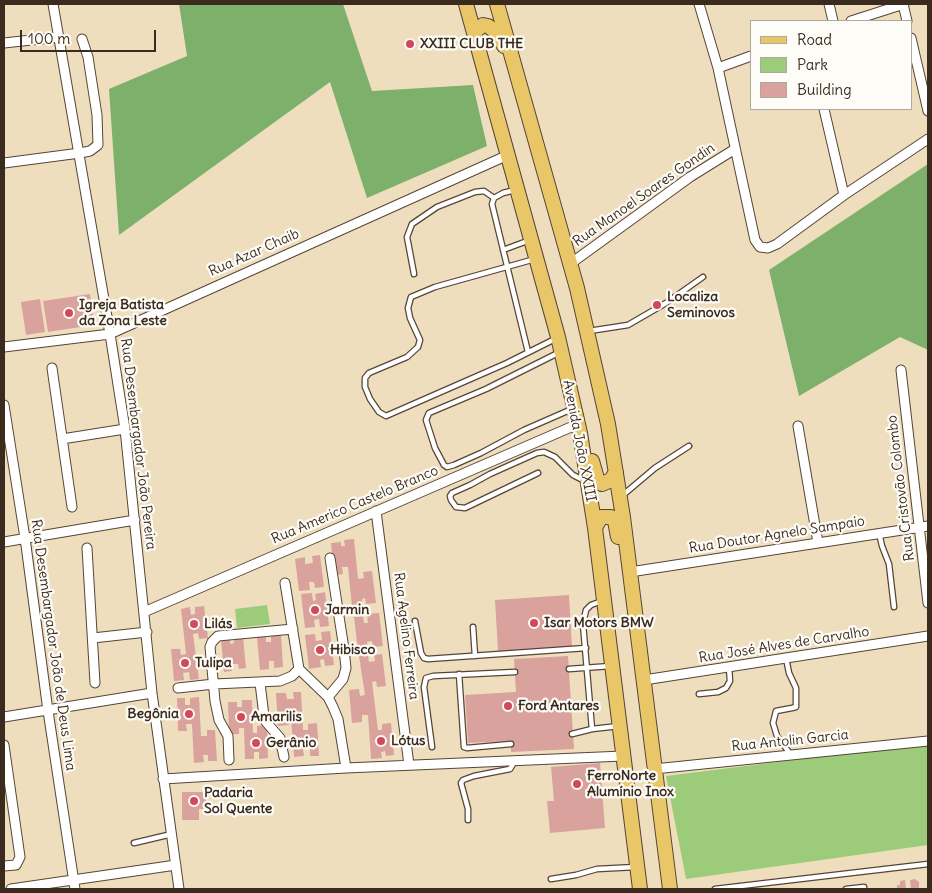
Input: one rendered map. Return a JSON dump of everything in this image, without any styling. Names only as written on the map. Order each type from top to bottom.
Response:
[{"type":"main road","name":"Avenida João XXIII","points":[[466,4],[559,344],[579,428],[595,528],[640,889]]},
{"type":"main road","points":[[497,4],[570,264],[608,424],[630,572],[670,889]]},
{"type":"main road","points":[[474,32],[483,26],[491,27],[511,55]]},
{"type":"main road","points":[[579,428],[593,462],[598,482],[602,484],[607,483],[616,472]]},
{"type":"main road","points":[[595,528],[602,517],[611,517],[615,520],[622,555],[630,572]]},
{"type":"street","name":"Rua Desembargador João Pereira","points":[[53,4],[80,154],[125,429],[152,693],[179,889]]},
{"type":"street","points":[[699,4],[718,68],[755,240],[760,247],[768,248],[777,244],[844,195],[928,139]]},
{"type":"street","points":[[829,4],[833,20]]},
{"type":"street","points":[[853,20],[903,4],[907,20]]},
{"type":"street","points":[[4,44],[59,37]]},
{"type":"street","points":[[4,163],[80,154],[90,152],[98,145],[97,115],[88,57],[82,39]]},
{"type":"street","points":[[912,42],[928,111]]},
{"type":"street","points":[[718,68],[750,56]]},
{"type":"street","points":[[824,110],[844,195]]},
{"type":"street","name":"Rua Manoel Soares Gondin","points":[[570,264],[690,177],[735,149]]},
{"type":"street","name":"Rua Azar Chaib","points":[[4,347],[110,334],[508,155]]},
{"type":"street","points":[[52,368],[72,507]]},
{"type":"street","name":"Rua Cristovão Colombo","points":[[901,370],[924,526],[928,602]]},
{"type":"street","name":"Rua Desembargador João de Deus Lima","points":[[4,405],[75,889]]},
{"type":"street","points":[[798,426],[818,543]]},
{"type":"street","name":"Rua Americo Castelo Branco","points":[[144,612],[376,511],[579,428]]},
{"type":"street","points":[[62,439],[125,429]]},
{"type":"street","name":"Rua Agelino Ferreira","points":[[376,511],[409,765]]},
{"type":"street","points":[[4,542],[135,520]]},
{"type":"street","name":"Rua Doutor Agnelo Sampaio","points":[[630,572],[924,526]]},
{"type":"street","points":[[87,548],[95,683]]},
{"type":"street","points":[[328,697],[343,679],[346,668],[330,558]]},
{"type":"street","points":[[285,583],[299,669],[328,697],[338,719],[346,768]]},
{"type":"street","points":[[229,760],[228,736],[217,713],[210,647],[214,638],[218,636],[293,629]]},
{"type":"street","points":[[93,638],[146,632]]},
{"type":"street","name":"Rua José Alves de Carvalho","points":[[644,680],[928,636]]},
{"type":"street","points":[[178,688],[286,680],[299,669]]},
{"type":"street","points":[[260,683],[264,716],[266,722],[283,743],[284,757]]},
{"type":"street","points":[[4,717],[152,693]]},
{"type":"street","name":"Rua Antolin Garcia","points":[[654,769],[928,741]]},
{"type":"street","points":[[4,745],[20,857],[16,865],[4,866]]},
{"type":"street","points":[[164,779],[346,768],[623,756]]},
{"type":"street","points":[[11,889],[176,865]]},
{"type":"lane","points":[[517,189],[503,192],[494,198],[492,204],[528,352]]},
{"type":"lane","points":[[414,274],[407,237],[412,224],[437,206],[475,192],[484,191],[494,198]]},
{"type":"lane","points":[[503,250],[531,240]]},
{"type":"lane","points":[[536,259],[435,287],[411,297],[408,308],[410,318],[420,340],[418,347],[407,357],[369,373],[365,378],[365,387],[370,400],[379,412],[386,416],[528,352],[559,344]]},
{"type":"lane","points":[[587,331],[628,325],[666,303],[703,276]]},
{"type":"lane","points":[[559,344],[486,389],[429,413],[426,420],[435,448],[444,465],[447,466],[454,465],[524,430],[574,408]]},
{"type":"lane","points":[[620,498],[655,468],[689,446]]},
{"type":"lane","points":[[538,473],[465,508],[456,507],[451,500],[450,496],[452,493],[529,456],[544,452],[555,457],[573,475],[588,483]]},
{"type":"lane","points":[[879,533],[889,564],[894,607]]},
{"type":"lane","points":[[592,728],[583,624],[586,610],[591,605],[604,600]]},
{"type":"lane","points":[[415,621],[421,653],[424,658],[428,659],[586,648]]},
{"type":"lane","points":[[473,627],[475,656]]},
{"type":"lane","points":[[786,658],[789,673],[796,688],[796,706],[776,711],[773,723],[777,736],[791,755]]},
{"type":"lane","points":[[569,669],[612,666]]},
{"type":"lane","points":[[699,694],[718,692],[726,688],[730,681],[729,667]]},
{"type":"lane","points":[[432,747],[424,687],[426,678],[459,674],[515,672]]},
{"type":"lane","points":[[459,674],[464,747],[511,744]]},
{"type":"lane","points":[[572,734],[592,728],[620,726]]},
{"type":"lane","points":[[468,820],[468,809],[461,783],[463,780],[510,769],[514,764],[513,760]]},
{"type":"lane","points":[[134,843],[172,834]]},
{"type":"lane","points":[[715,889],[928,864]]},
{"type":"lane","points":[[551,878],[576,875],[597,869],[637,867]]},
{"type":"lane","points":[[840,889],[864,887],[864,889]]},
{"type":"green space","points":[[179,4],[343,4],[372,91],[473,85],[487,146],[367,198],[330,82],[119,235],[109,89],[187,56]]},
{"type":"green space","points":[[928,164],[928,350],[900,337],[799,396],[769,270]]},
{"type":"green space","points":[[267,605],[270,624],[237,628],[235,609]]},
{"type":"green space","points":[[928,743],[928,845],[686,879],[666,776]]},
{"type":"building","name":"Igreja Batista da Zona Leste","points":[[90,294],[94,325],[48,332],[43,301]]},
{"type":"building","points":[[40,299],[45,332],[26,335],[21,302]]},
{"type":"building","points":[[354,539],[358,579],[364,578],[363,572],[372,571],[376,603],[366,604],[365,598],[362,599],[362,605],[352,607],[348,567],[342,567],[343,574],[334,575],[331,543],[341,542],[341,546],[345,546],[344,540]]},
{"type":"building","points":[[320,555],[324,587],[315,588],[314,582],[309,582],[310,590],[299,591],[295,559],[305,557],[305,564],[313,563],[312,556]]},
{"type":"building","name":"Jarmin","points":[[325,592],[329,626],[320,627],[319,619],[314,620],[315,627],[305,628],[301,594],[312,593],[313,601],[316,600],[315,594]]},
{"type":"building","name":"Isar Motors BMW","points":[[569,595],[572,647],[498,651],[495,600]]},
{"type":"building","points":[[204,606],[208,638],[199,639],[198,633],[193,634],[199,679],[190,680],[189,672],[183,673],[184,680],[174,681],[171,649],[180,649],[181,655],[186,654],[181,609],[190,607],[191,615],[195,614],[195,607]]},
{"type":"building","points":[[379,613],[383,646],[373,647],[372,641],[367,642],[368,649],[358,650],[354,617],[363,616],[364,623],[368,623],[367,614]]},
{"type":"building","name":"Hibisco","points":[[330,631],[334,665],[325,666],[324,659],[320,660],[321,667],[309,669],[305,635],[315,634],[316,641],[322,640],[321,632]]},
{"type":"building","points":[[281,634],[283,667],[274,668],[274,661],[269,661],[269,669],[260,670],[257,637],[266,636],[266,642],[271,642],[271,635]]},
{"type":"building","points":[[234,637],[243,637],[246,668],[239,669],[238,664],[232,664],[232,671],[224,672],[221,639],[230,638],[230,644],[234,643]]},
{"type":"building","points":[[382,654],[386,686],[377,687],[376,681],[372,682],[378,730],[382,730],[382,724],[391,723],[394,755],[386,756],[385,751],[381,752],[382,758],[371,759],[368,715],[362,715],[362,722],[352,723],[349,690],[359,689],[360,696],[365,695],[359,656],[368,655],[369,662],[375,661],[374,655]]},
{"type":"building","points":[[568,656],[574,749],[511,752],[511,741],[468,743],[465,695],[516,692],[514,659]]},
{"type":"building","points":[[293,692],[301,692],[303,730],[308,730],[308,724],[317,723],[319,756],[310,756],[310,749],[303,749],[304,756],[294,757],[291,719],[289,719],[289,725],[278,726],[276,693],[286,693],[287,699],[294,699]]},
{"type":"building","points":[[199,697],[201,736],[207,736],[207,730],[215,730],[217,761],[208,761],[208,755],[203,755],[204,762],[194,763],[192,724],[186,724],[187,731],[178,731],[177,698],[185,698],[185,705],[190,705],[190,698]]},
{"type":"building","points":[[242,700],[252,700],[253,733],[257,733],[257,726],[267,725],[268,758],[259,759],[259,752],[254,752],[254,759],[245,759],[244,728],[239,728],[239,734],[229,734],[228,702],[237,702],[237,707],[242,707]]},
{"type":"building","name":"FerroNorte Alumínio Inox","points":[[600,763],[605,828],[550,833],[547,801],[554,801],[551,767]]},
{"type":"building","name":"Padaria Sol Quente","points":[[182,792],[206,792],[206,809],[199,809],[199,820],[182,820]]},
{"type":"building","points":[[915,879],[919,882],[919,889],[911,889],[910,880]]},
{"type":"building","points":[[905,880],[906,889],[897,889],[900,881]]},
{"type":"place","name":"XXIII CLUB THE","points":[[410,44]]},
{"type":"place","name":"Localiza Seminovos","points":[[657,305]]},
{"type":"place","name":"Igreja Batista da Zona Leste","points":[[69,313]]},
{"type":"place","name":"Jarmin","points":[[315,610]]},
{"type":"place","name":"Isar Motors BMW","points":[[534,623]]},
{"type":"place","name":"Lilás","points":[[194,624]]},
{"type":"place","name":"Hibisco","points":[[320,650]]},
{"type":"place","name":"Tulipa","points":[[185,663]]},
{"type":"place","name":"Ford Antares","points":[[508,706]]},
{"type":"place","name":"Begônia","points":[[189,714]]},
{"type":"place","name":"Amarilis","points":[[241,717]]},
{"type":"place","name":"Lótus","points":[[381,741]]},
{"type":"place","name":"Gerânio","points":[[256,743]]},
{"type":"place","name":"FerroNorte Alumínio Inox","points":[[577,784]]},
{"type":"place","name":"Padaria Sol Quente","points":[[194,801]]}]
